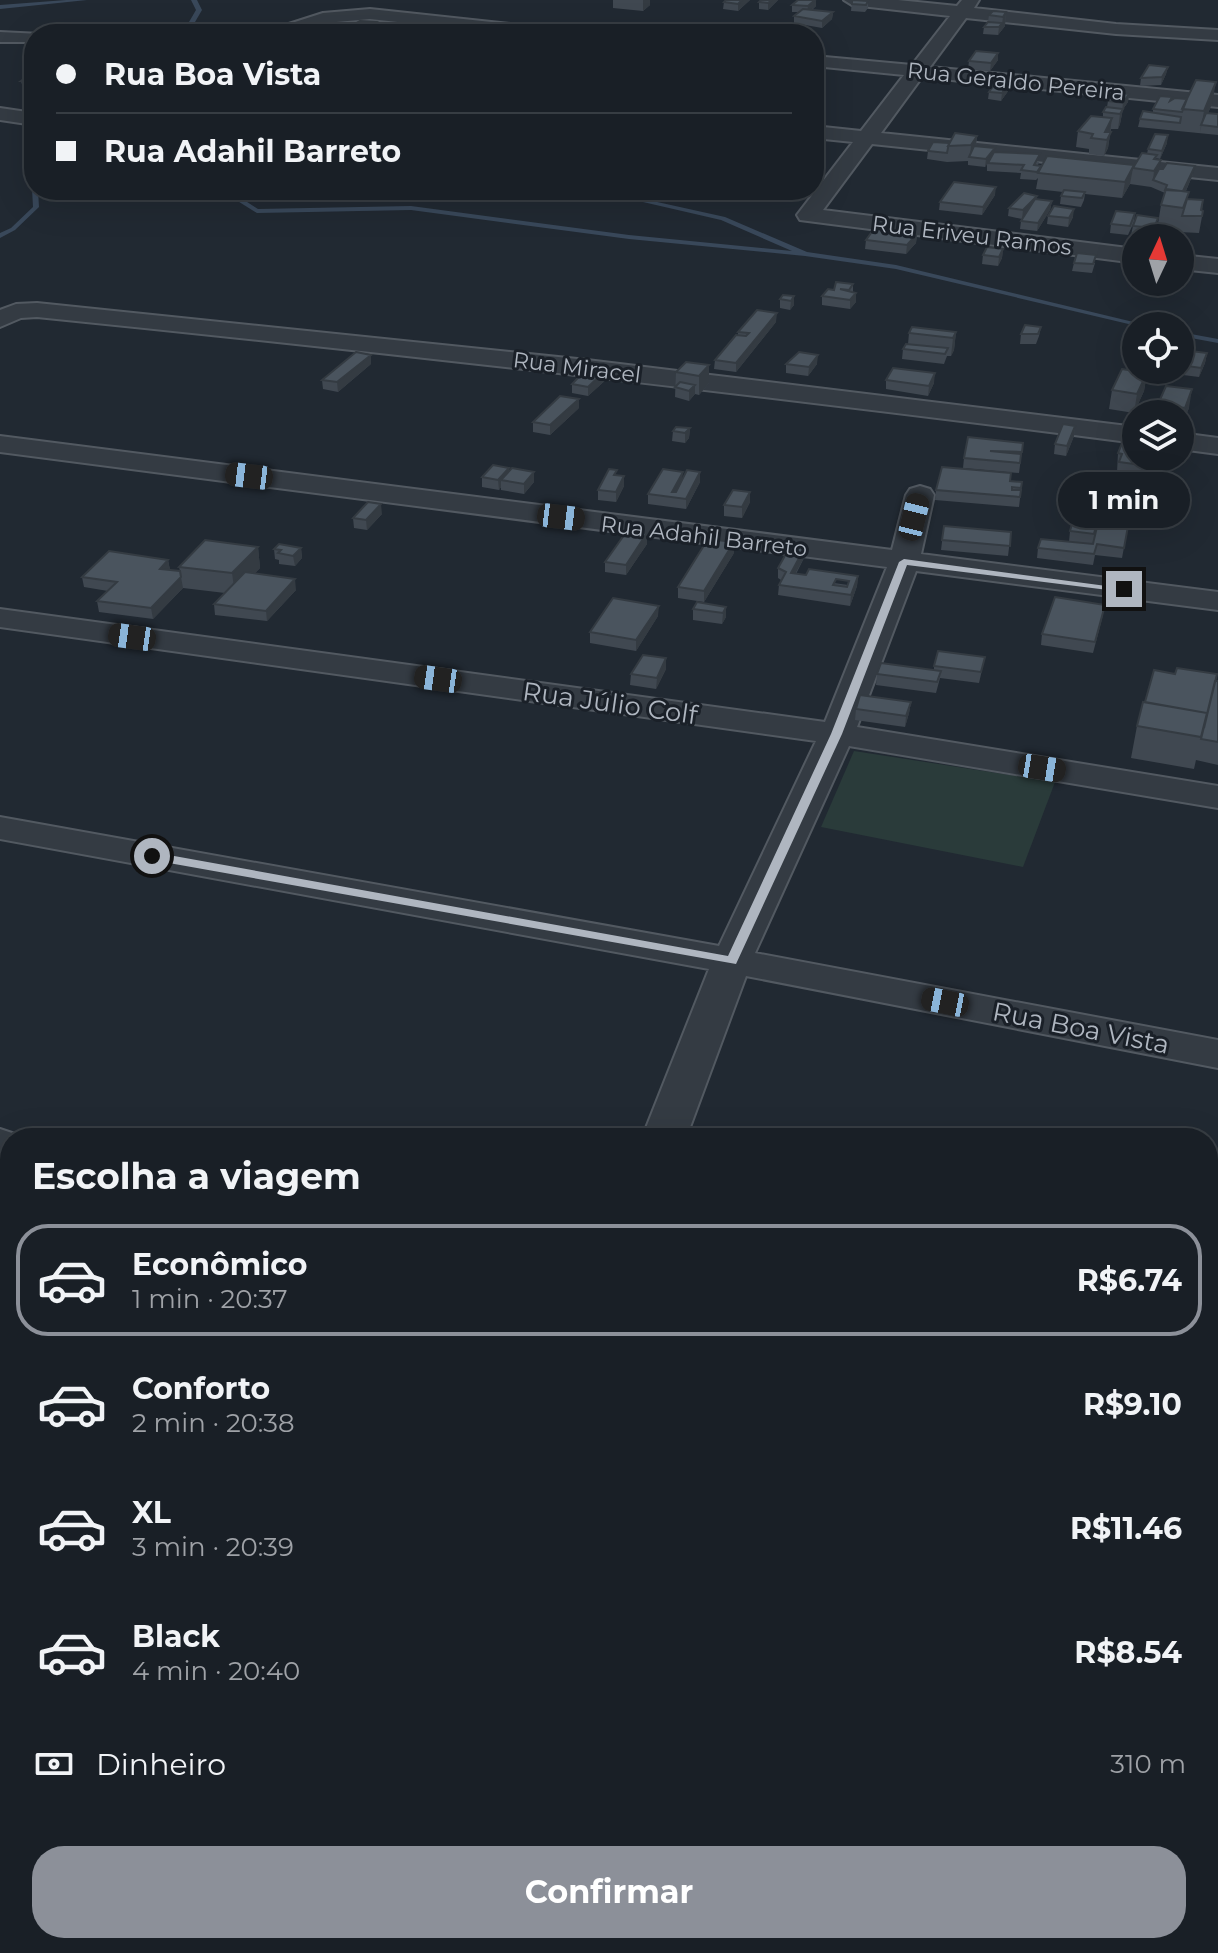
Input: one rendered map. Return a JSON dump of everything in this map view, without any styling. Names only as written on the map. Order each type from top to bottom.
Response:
[{"type":"street","points":[[852,0],[967,6],[1116,29],[1218,35]]},
{"type":"street","points":[[866,138],[967,6]]},
{"type":"street","points":[[304,24],[342,15],[370,14],[464,24]]},
{"type":"street","points":[[0,37],[24,37]]},
{"type":"street","name":"Rua Geraldo Pereira","points":[[824,62],[1218,101]]},
{"type":"street","points":[[0,114],[24,118]]},
{"type":"street","points":[[824,133],[1218,174]]},
{"type":"street","name":"Rua Eriveu Ramos","points":[[824,194],[866,138]]},
{"type":"street","name":"Rua Eriveu Ramos","points":[[819,200],[808,215],[1122,254]]},
{"type":"street","points":[[1194,263],[1218,266]]},
{"type":"street","name":"Rua Miracel","points":[[8,316],[37,310],[380,342],[863,398],[1122,433]]},
{"type":"street","points":[[1194,443],[1218,446]]},
{"type":"street","name":"Rua Adahil Barreto","points":[[0,444],[1218,601]]},
{"type":"street","points":[[668,1128],[732,961],[837,734],[904,562],[920,495]]},
{"type":"street","name":"Rua Júlio Colf","points":[[0,618],[837,734],[1218,797]]},
{"type":"street","name":"Rua Boa Vista","points":[[0,828],[732,961],[1218,1054]]},
{"type":"shaded area","points":[[854,751],[1055,782],[1023,867],[821,827]]},
{"type":"building","points":[[742,0],[738,4],[724,2]]},
{"type":"building","points":[[798,0],[815,0],[808,6],[792,5]]},
{"type":"building","points":[[852,0],[868,1],[866,5],[852,4]]},
{"type":"building","points":[[803,9],[833,12],[822,21],[794,16]]},
{"type":"building","points":[[993,11],[1006,12],[1003,17],[989,15]]},
{"type":"building","points":[[360,21],[376,22],[373,24],[355,24]]},
{"type":"building","points":[[988,22],[1002,23],[999,27],[984,27]]},
{"type":"building","points":[[976,51],[998,53],[991,63],[969,61]]},
{"type":"building","points":[[1149,65],[1168,67],[1162,77],[1141,78]]},
{"type":"building","points":[[999,78],[1012,79],[1002,93],[989,92]]},
{"type":"building","points":[[1196,80],[1216,82],[1204,111],[1182,109]]},
{"type":"building","points":[[1113,92],[1129,94],[1123,103],[1108,101]]},
{"type":"building","points":[[1160,96],[1172,97],[1170,101],[1187,99],[1182,112],[1153,109]]},
{"type":"building","points":[[1106,107],[1123,109],[1120,114],[1103,112]]},
{"type":"building","points":[[1143,111],[1181,117],[1180,123],[1140,119]]},
{"type":"building","points":[[1206,113],[1218,114],[1218,127],[1201,125]]},
{"type":"building","points":[[1091,116],[1112,118],[1105,132],[1111,132],[1107,140],[1091,138],[1093,134],[1078,131]]},
{"type":"building","points":[[955,133],[977,136],[971,145],[948,146]]},
{"type":"building","points":[[1155,134],[1168,135],[1162,151],[1148,149]]},
{"type":"building","points":[[933,142],[949,143],[947,153],[928,151]]},
{"type":"building","points":[[974,146],[995,148],[986,159],[969,157]]},
{"type":"building","points":[[994,152],[1040,154],[1034,165],[1041,166],[1037,172],[1021,170],[1024,165],[988,163]]},
{"type":"building","points":[[1142,153],[1157,155],[1154,159],[1161,160],[1154,171],[1133,168]]},
{"type":"building","points":[[1047,156],[1134,165],[1125,182],[1038,173]]},
{"type":"building","points":[[1167,163],[1195,166],[1183,191],[1165,190],[1167,185],[1153,180]]},
{"type":"building","points":[[954,182],[996,187],[983,207],[940,202]]},
{"type":"building","points":[[1166,189],[1189,192],[1183,208],[1161,205]]},
{"type":"building","points":[[1064,190],[1085,192],[1082,198],[1061,196]]},
{"type":"building","points":[[1024,193],[1037,196],[1023,210],[1009,208]]},
{"type":"building","points":[[1035,199],[1052,201],[1038,223],[1021,221]]},
{"type":"building","points":[[1187,199],[1203,200],[1202,216],[1182,216]]},
{"type":"building","points":[[1054,206],[1074,209],[1069,218],[1048,216]]},
{"type":"building","points":[[1116,211],[1135,213],[1131,224],[1111,224]]},
{"type":"building","points":[[1137,215],[1158,218],[1156,224],[1134,224]]},
{"type":"building","points":[[874,229],[917,234],[907,245],[866,240]]},
{"type":"building","points":[[987,247],[1003,249],[999,257],[983,255]]},
{"type":"building","points":[[1077,253],[1096,255],[1093,264],[1074,263]]},
{"type":"building","points":[[836,282],[853,284],[849,290],[840,289],[856,293],[850,300],[822,296],[828,289],[834,290]]},
{"type":"building","points":[[783,295],[794,296],[791,301],[780,299]]},
{"type":"building","points":[[757,310],[777,313],[736,363],[715,360],[736,335],[746,336],[749,333],[738,332]]},
{"type":"building","points":[[1025,325],[1041,327],[1038,334],[1021,334]]},
{"type":"building","points":[[912,327],[956,332],[953,338],[909,333]]},
{"type":"building","points":[[906,344],[948,348],[945,354],[903,349]]},
{"type":"building","points":[[1194,351],[1207,353],[1201,368],[1194,367]]},
{"type":"building","points":[[356,352],[371,355],[337,382],[322,380]]},
{"type":"building","points":[[799,352],[818,355],[809,367],[786,364]]},
{"type":"building","points":[[686,362],[709,365],[699,376],[676,372]]},
{"type":"building","points":[[591,364],[609,367],[588,387],[572,384]]},
{"type":"building","points":[[893,368],[935,373],[929,386],[886,380]]},
{"type":"building","points":[[1122,369],[1122,384],[1142,384],[1137,394],[1112,390]]},
{"type":"building","points":[[680,382],[695,385],[689,391],[675,387]]},
{"type":"building","points":[[1166,386],[1192,389],[1188,400],[1160,400]]},
{"type":"building","points":[[560,396],[579,399],[550,425],[533,422]]},
{"type":"building","points":[[1063,424],[1075,426],[1067,446],[1055,444]]},
{"type":"building","points":[[676,427],[690,428],[685,433],[673,431]]},
{"type":"building","points":[[968,437],[1023,443],[1022,452],[990,451],[1021,454],[1020,463],[964,458]]},
{"type":"building","points":[[493,465],[509,468],[498,480],[482,477]]},
{"type":"building","points":[[942,467],[1011,473],[1010,481],[1022,482],[1021,488],[1012,487],[1012,490],[1021,490],[1020,497],[936,490]]},
{"type":"building","points":[[512,468],[534,472],[524,484],[501,480]]},
{"type":"building","points":[[609,469],[617,470],[614,475],[624,476],[616,492],[598,490]]},
{"type":"building","points":[[663,469],[683,472],[672,492],[676,492],[687,470],[700,472],[686,499],[648,494]]},
{"type":"building","points":[[733,490],[750,492],[742,507],[724,505]]},
{"type":"building","points":[[1080,496],[1103,498],[1094,534],[1070,531]]},
{"type":"building","points":[[368,502],[381,504],[366,520],[353,518]]},
{"type":"building","points":[[1099,518],[1129,521],[1124,548],[1097,544],[1094,554],[1038,548],[1041,539],[1093,544]]},
{"type":"building","points":[[944,526],[1011,532],[1010,546],[942,540]]},
{"type":"building","points":[[627,531],[647,533],[626,565],[605,562]]},
{"type":"building","points":[[708,539],[734,542],[704,591],[678,587]]},
{"type":"building","points":[[205,540],[258,547],[232,573],[179,567]]},
{"type":"building","points":[[279,544],[301,548],[293,556],[278,553],[281,550],[274,549]]},
{"type":"building","points":[[791,545],[805,547],[791,573],[806,575],[809,569],[858,576],[851,595],[779,585],[786,572],[778,568]],"holes":[[[836,579],[849,581],[847,587],[833,585]]]},
{"type":"building","points":[[109,551],[168,560],[160,569],[180,571],[181,577],[151,608],[97,601],[117,582],[82,577]]},
{"type":"building","points":[[245,572],[295,579],[266,611],[214,604]]},
{"type":"building","points":[[1055,597],[1105,605],[1095,642],[1042,634]]},
{"type":"building","points":[[613,598],[659,606],[636,640],[590,632]]},
{"type":"building","points":[[697,602],[726,607],[723,613],[693,609]]},
{"type":"building","points":[[938,651],[985,657],[981,672],[934,666]]},
{"type":"building","points":[[643,655],[666,658],[657,678],[631,674]]},
{"type":"building","points":[[881,663],[941,671],[937,682],[877,674]]},
{"type":"building","points":[[1177,668],[1217,674],[1204,728],[1207,713],[1145,702],[1154,670],[1175,674]]},
{"type":"building","points":[[1215,681],[1218,681],[1218,742],[1201,739]]},
{"type":"building","points":[[860,695],[911,702],[906,716],[856,709]]},
{"type":"building","points":[[1143,702],[1207,713],[1201,737],[1137,726]]},
{"type":"waterway","points":[[0,7],[84,0]]},
{"type":"waterway","points":[[191,24],[199,10],[194,0]]},
{"type":"waterway","points":[[0,236],[13,229],[36,207],[36,200]]},
{"type":"waterway","points":[[240,200],[257,211],[411,208],[629,237],[805,254]]},
{"type":"waterway","points":[[640,200],[723,218],[805,254]]},
{"type":"waterway","points":[[805,254],[896,267],[1122,320]]},
{"type":"waterway","points":[[1194,337],[1218,341]]},
{"type":"route","points":[[152,856],[732,961],[837,734],[904,562],[1124,589]]}]
